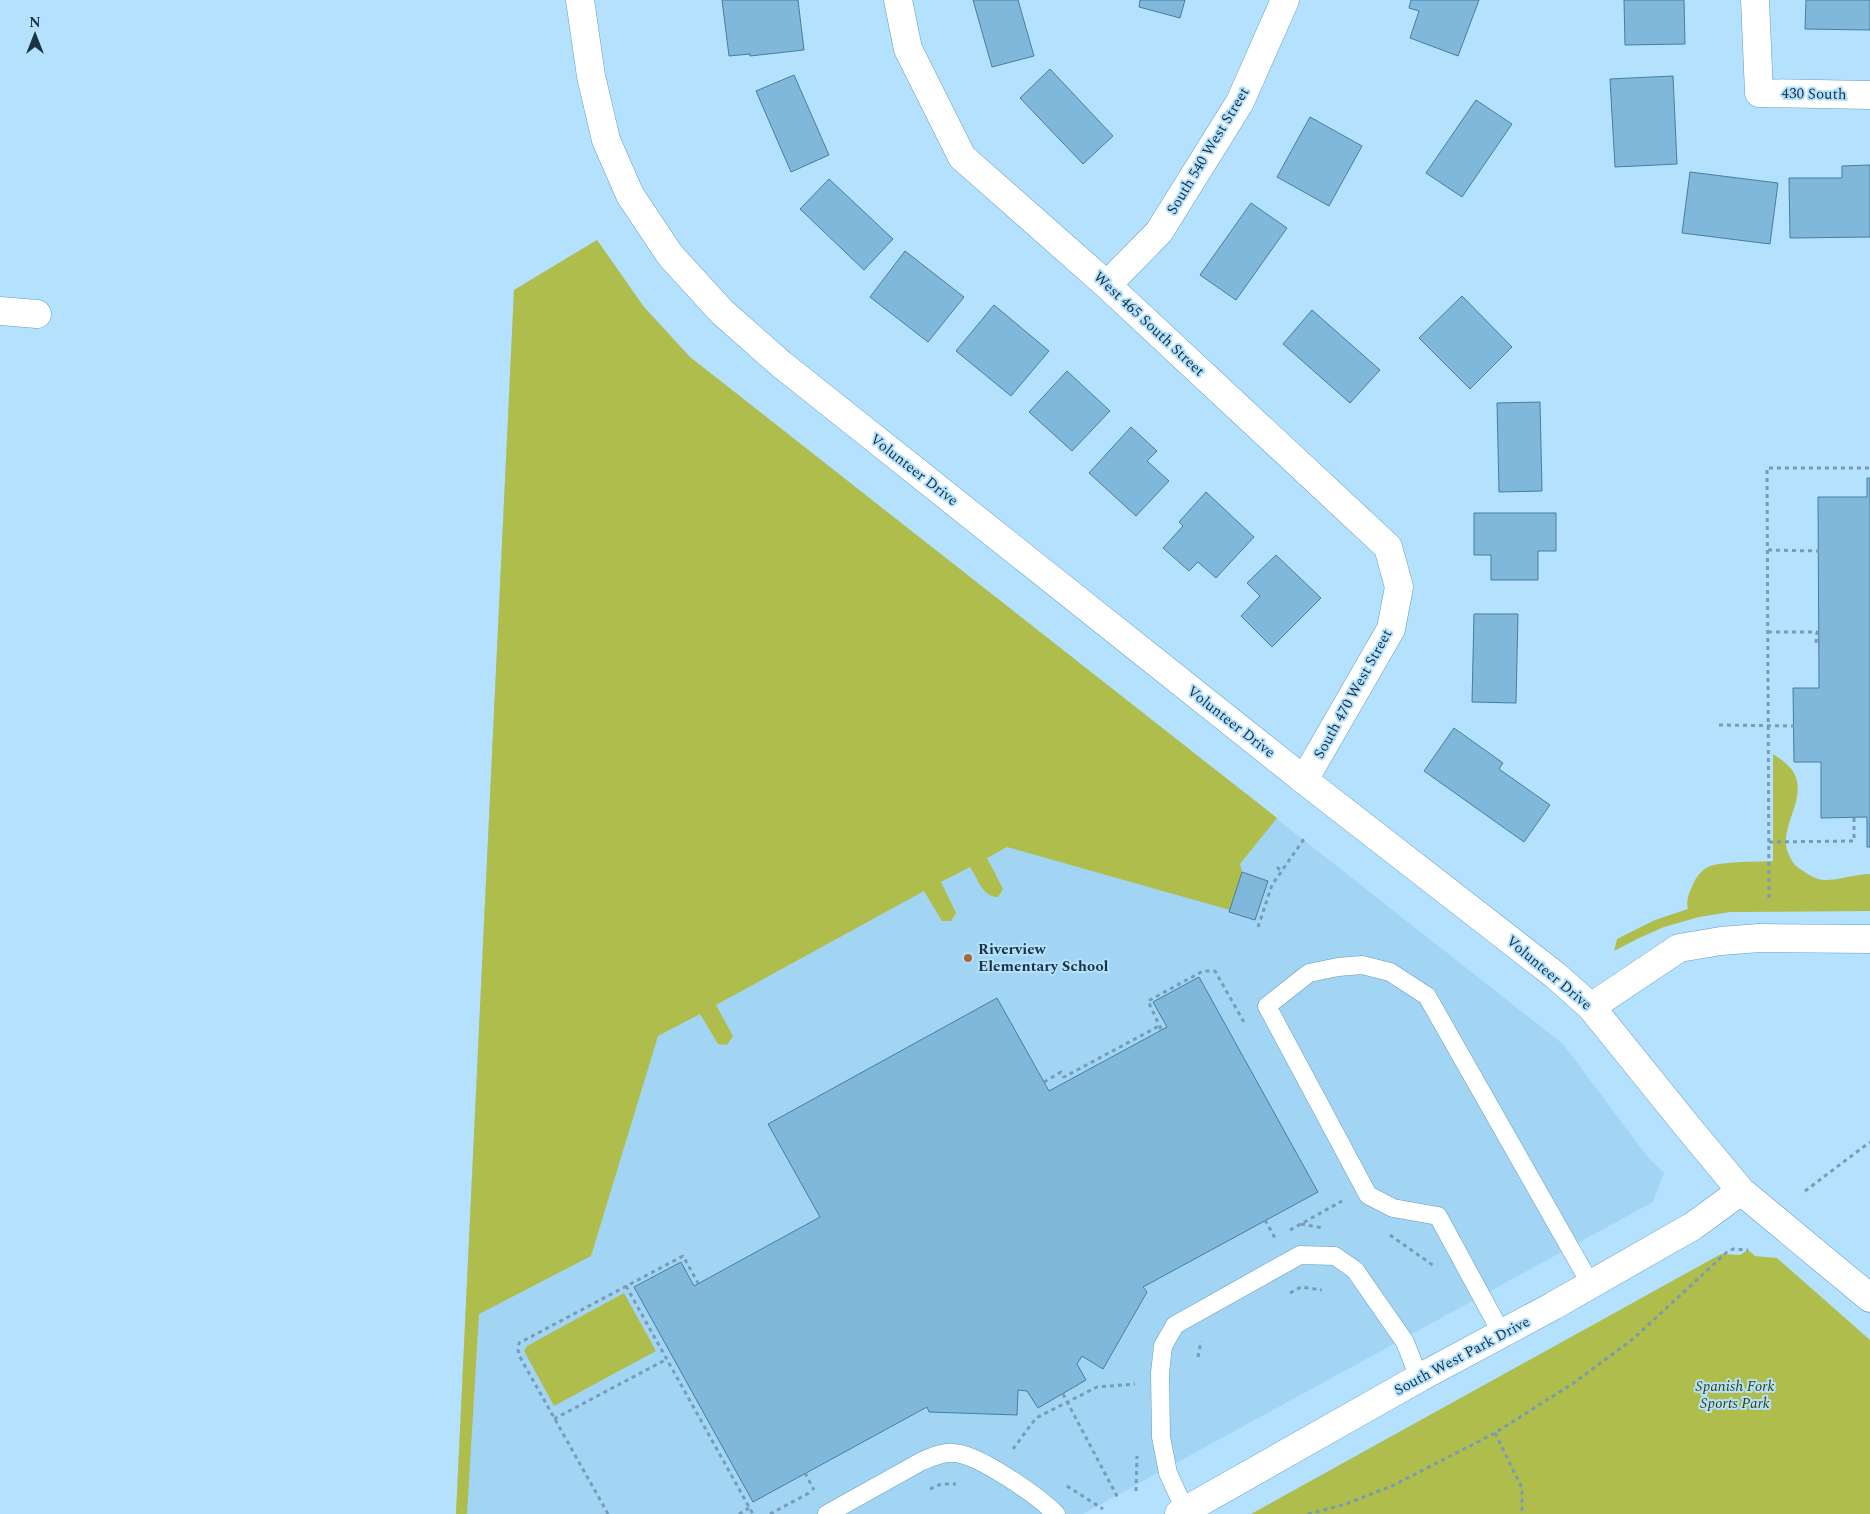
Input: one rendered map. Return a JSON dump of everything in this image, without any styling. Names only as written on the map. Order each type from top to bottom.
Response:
[{"type":"street","name":"Volunteer Drive","points":[[580,0],[591,76],[606,140],[630,195],[670,255],[722,312],[780,364],[1304,780],[1555,975],[1591,1006],[1741,1191],[1870,1298]]},
{"type":"street","name":"West 465 South Street","points":[[898,0],[908,48],[962,156],[1107,285],[1388,547]]},
{"type":"street","name":"South 540 West Street","points":[[1107,285],[1160,232],[1240,102],[1285,0]]},
{"type":"street","name":"430 South","points":[[1755,0],[1759,93],[1870,95]]},
{"type":"street","points":[[0,311],[37,314]]},
{"type":"street","name":"South 470 West Street","points":[[1304,780],[1391,629],[1399,587],[1388,547]]},
{"type":"street","points":[[1591,1006],[1679,948],[1721,940],[1759,938],[1870,939]]},
{"type":"street","name":"South West Park Drive","points":[[1182,1512],[1693,1226],[1741,1191]]},
{"type":"lane","points":[[1502,1334],[1438,1216],[1393,1208],[1368,1195],[1268,1006],[1309,973],[1362,964],[1390,972],[1427,996],[1590,1284]]},
{"type":"lane","points":[[1182,1512],[1168,1473],[1161,1437],[1160,1373],[1163,1346],[1174,1325],[1300,1255],[1335,1256],[1355,1270],[1400,1334],[1420,1378]]},
{"type":"lane","points":[[827,1514],[922,1461],[939,1454],[954,1452],[972,1457],[1026,1489],[1056,1514]]},
{"type":"path","points":[[1769,898],[1767,468],[1870,468]]},
{"type":"path","points":[[1768,550],[1819,551]]},
{"type":"path","points":[[1768,632],[1817,632],[1816,643]]},
{"type":"path","points":[[1719,725],[1794,726]]},
{"type":"path","points":[[1769,842],[1854,841],[1854,818]]},
{"type":"path","points":[[1258,928],[1272,885],[1306,836]]},
{"type":"path","points":[[1277,868],[1281,871]]},
{"type":"path","points":[[1044,1082],[1062,1072],[1064,1077],[1160,1028],[1148,1001],[1203,971],[1215,970]]},
{"type":"path","points":[[1805,1191],[1870,1142]]},
{"type":"path","points":[[1265,1220],[1275,1238]]},
{"type":"path","points":[[1308,1514],[1346,1504],[1394,1485],[1495,1433],[1575,1382],[1632,1339],[1727,1252],[1733,1249],[1748,1250]]},
{"type":"path","points":[[608,1514],[520,1356],[518,1350],[519,1343],[683,1256],[698,1284]]},
{"type":"path","points":[[626,1286],[752,1514]]},
{"type":"path","points":[[1284,1296],[1301,1287],[1322,1290]]},
{"type":"path","points":[[1198,1357],[1200,1341],[1207,1338]]},
{"type":"path","points":[[554,1419],[667,1359]]},
{"type":"path","points":[[1011,1452],[1036,1418],[1097,1386],[1138,1384]]},
{"type":"path","points":[[1063,1394],[1119,1500]]},
{"type":"path","points":[[1495,1433],[1522,1488],[1522,1514]]},
{"type":"path","points":[[805,1473],[814,1490]]},
{"type":"path","points":[[925,1491],[941,1484],[956,1484]]},
{"type":"path","points":[[739,1514],[749,1508]]},
{"type":"shaded area","name":"Riverview Elementary School","points":[[597,240],[644,307],[690,357],[1563,1044],[1646,1155],[1664,1173],[1653,1202],[1083,1514],[456,1514],[514,290]]},
{"type":"green space","points":[[597,240],[644,307],[690,357],[1277,818],[1240,864],[1242,872],[1230,910],[1007,847],[987,858],[1003,889],[998,897],[984,891],[970,867],[941,882],[956,913],[951,921],[942,921],[924,891],[716,1005],[733,1036],[727,1045],[718,1044],[700,1014],[658,1036],[591,1256],[479,1314],[467,1514],[456,1514],[514,290]]},
{"type":"green space","points":[[1773,754],[1791,769],[1798,785],[1795,806],[1786,837],[1786,847],[1792,861],[1798,868],[1820,879],[1829,880],[1870,874],[1870,911],[1730,912],[1699,917],[1664,927],[1614,951],[1617,939],[1655,920],[1688,909],[1688,895],[1694,881],[1706,868],[1728,863],[1773,861]]},
{"type":"green space","name":"Spanish Fork Sports Park","points":[[1748,1250],[1755,1256],[1777,1258],[1870,1340],[1870,1514],[1251,1514],[1721,1254],[1740,1255]]},
{"type":"green space","points":[[624,1293],[656,1351],[554,1406],[524,1351],[527,1346]]},
{"type":"building","points":[[722,0],[798,0],[804,50],[750,56],[750,54],[729,56]]},
{"type":"building","points":[[973,0],[1018,0],[1034,56],[992,67]]},
{"type":"building","points":[[1140,0],[1185,0],[1180,18],[1139,7]]},
{"type":"building","points":[[1411,0],[1479,0],[1458,56],[1410,38],[1419,11],[1409,8]]},
{"type":"building","points":[[1624,0],[1684,0],[1685,44],[1625,45]]},
{"type":"building","points":[[1806,0],[1870,0],[1870,30],[1805,29]]},
{"type":"building","points":[[1050,69],[1113,136],[1083,164],[1020,98]]},
{"type":"building","points":[[794,75],[829,155],[791,172],[756,91]]},
{"type":"building","points":[[1673,76],[1677,164],[1615,167],[1610,79]]},
{"type":"building","points":[[1476,100],[1512,124],[1462,197],[1426,173]]},
{"type":"building","points":[[1310,117],[1362,146],[1329,206],[1277,177]]},
{"type":"building","points":[[1870,165],[1870,237],[1790,238],[1789,178],[1842,178],[1842,166]]},
{"type":"building","points":[[1690,172],[1778,183],[1770,244],[1682,233]]},
{"type":"building","points":[[829,179],[893,239],[864,270],[800,209]]},
{"type":"building","points":[[1251,203],[1287,228],[1236,300],[1200,275]]},
{"type":"building","points":[[905,251],[964,297],[928,342],[870,297]]},
{"type":"building","points":[[1462,296],[1512,347],[1470,389],[1419,338]]},
{"type":"building","points":[[994,305],[1049,351],[1011,396],[956,351]]},
{"type":"building","points":[[1312,310],[1380,370],[1350,403],[1283,344]]},
{"type":"building","points":[[1067,371],[1110,411],[1072,451],[1029,412]]},
{"type":"building","points":[[1540,402],[1542,491],[1499,492],[1497,403]]},
{"type":"building","points":[[1131,427],[1157,451],[1147,461],[1169,481],[1136,516],[1089,473]]},
{"type":"building","points":[[1867,478],[1870,478],[1870,847],[1867,847],[1867,817],[1821,818],[1821,762],[1794,762],[1793,688],[1819,688],[1818,497],[1867,497]]},
{"type":"building","points":[[1206,492],[1254,537],[1216,578],[1198,562],[1189,571],[1163,548],[1183,526],[1179,522]]},
{"type":"building","points":[[1474,513],[1556,513],[1556,551],[1538,551],[1538,580],[1491,580],[1491,555],[1474,555]]},
{"type":"building","points":[[1276,555],[1321,598],[1272,647],[1241,616],[1260,596],[1247,583]]},
{"type":"building","points":[[1474,614],[1518,614],[1516,703],[1472,702]]},
{"type":"building","points":[[1454,728],[1503,763],[1499,769],[1550,805],[1524,842],[1424,771]]},
{"type":"building","points":[[1242,872],[1268,881],[1255,920],[1229,912]]},
{"type":"building","name":"Riverview Elementary School","points":[[1199,977],[1318,1192],[1143,1287],[1147,1292],[1103,1369],[1082,1356],[1077,1364],[1086,1380],[1038,1408],[1027,1391],[1018,1390],[1017,1415],[929,1412],[927,1407],[753,1502],[634,1287],[681,1262],[694,1286],[820,1217],[768,1124],[997,998],[1049,1091],[1167,1027],[1153,1002]]},
{"type":"place","name":"Riverview Elementary School","points":[[968,958]]}]
